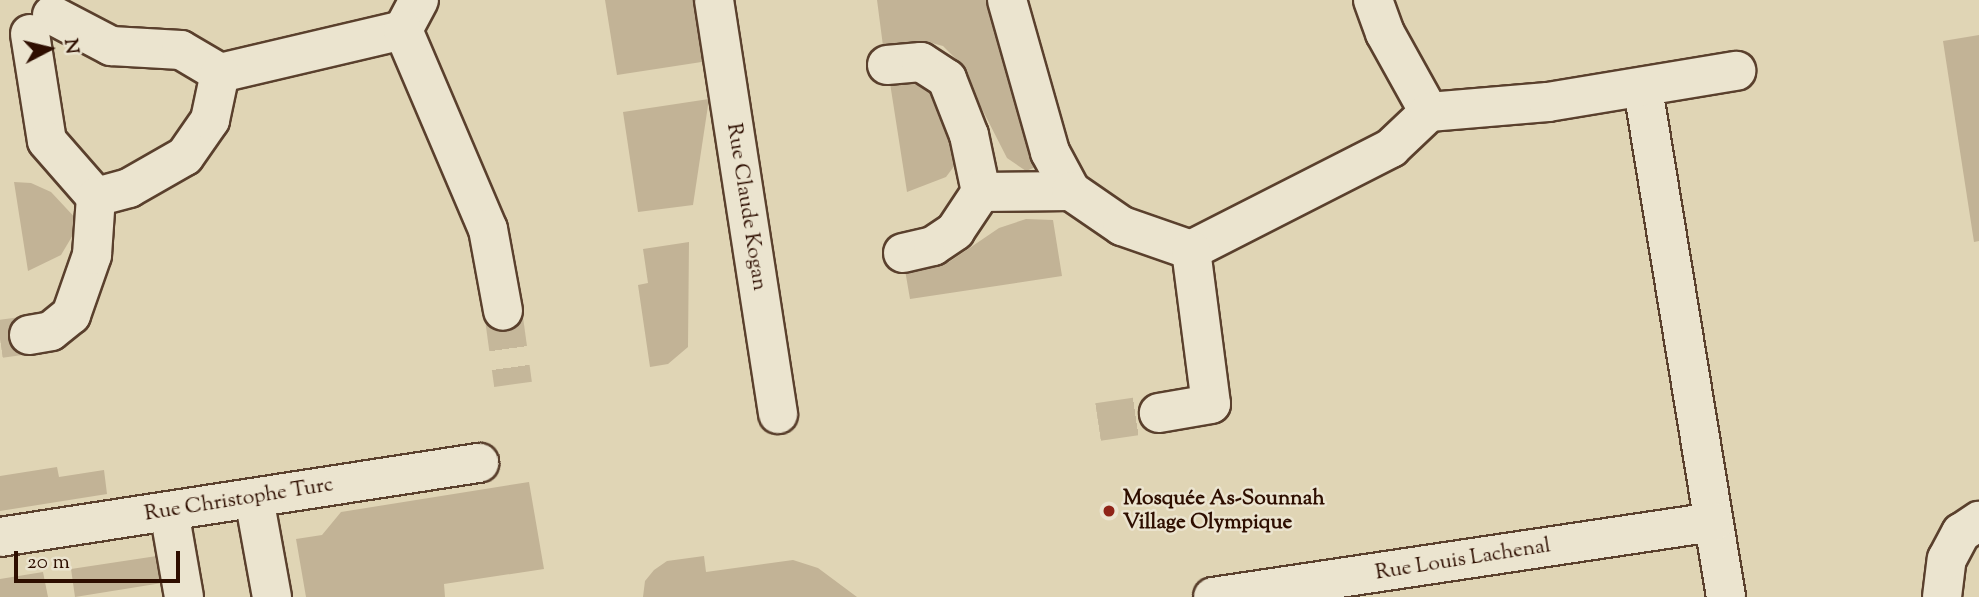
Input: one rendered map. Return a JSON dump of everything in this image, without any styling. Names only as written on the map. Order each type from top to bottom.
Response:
[{"type":"street","name":"Rue Claude Kogan","points":[[714,0],[778,414]]},
{"type":"street","points":[[1007,0],[1050,152],[1071,191],[1122,226],[1191,250],[1391,148],[1429,112],[1643,89],[1736,71]]},
{"type":"street","points":[[1373,0],[1385,33],[1429,112]]},
{"type":"street","points":[[29,335],[51,331],[71,314],[92,255],[96,197],[47,141],[41,24],[111,46],[181,50],[220,73],[411,15],[488,229],[503,311]]},
{"type":"street","points":[[887,65],[921,62],[947,79],[969,135],[981,192],[955,231],[933,246],[903,253]]},
{"type":"street","points":[[96,197],[129,188],[185,156],[210,120],[220,73]]},
{"type":"street","points":[[1643,89],[1726,597]]},
{"type":"street","points":[[981,192],[1071,191]]},
{"type":"street","points":[[1159,413],[1211,404],[1191,250]]},
{"type":"street","name":"Rue Christophe Turc","points":[[0,537],[479,463]]},
{"type":"street","points":[[254,498],[272,597]]},
{"type":"street","points":[[169,511],[184,597]]},
{"type":"street","name":"Rue Louis Lachenal","points":[[1213,597],[1430,581],[1713,522]]},
{"type":"street","points":[[1942,597],[1947,559],[1961,533],[1979,522]]},
{"type":"shaded area","points":[[605,0],[704,0],[708,61],[617,75]]},
{"type":"shaded area","points":[[877,0],[991,0],[1013,95],[1038,166],[1026,171],[1007,158],[957,60],[943,46],[924,41],[883,46]]},
{"type":"shaded area","points":[[1979,35],[1979,241],[1974,242],[1943,41]]},
{"type":"shaded area","points":[[890,83],[920,85],[941,102],[951,129],[955,165],[946,177],[907,192]]},
{"type":"shaded area","points":[[709,99],[693,205],[638,212],[623,112]]},
{"type":"shaded area","points":[[14,182],[31,183],[51,192],[80,223],[61,255],[28,271]]},
{"type":"shaded area","points":[[1026,219],[1053,220],[1062,276],[910,299],[905,270],[949,262],[999,228]]},
{"type":"shaded area","points":[[689,242],[688,347],[668,364],[650,367],[638,285],[648,283],[643,249]]},
{"type":"shaded area","points":[[57,467],[59,477],[104,470],[107,494],[0,511],[0,476]]},
{"type":"shaded area","points":[[529,482],[544,569],[444,584],[445,597],[306,597],[296,539],[322,535],[341,512]]},
{"type":"shaded area","points":[[170,554],[176,597],[164,597],[162,583],[75,597],[71,569]]},
{"type":"shaded area","points":[[704,556],[706,572],[793,560],[818,568],[857,597],[643,597],[645,581],[667,561]]},
{"type":"shaded area","points":[[43,572],[48,597],[0,597],[0,579]]},
{"type":"tunnel","points":[[503,311],[513,384]]},
{"type":"tunnel","points":[[0,339],[29,335]]},
{"type":"tunnel","points":[[1098,422],[1159,413]]},
{"type":"place","name":"Mosquée As-Sounnah Village Olympique","points":[[1109,511]]}]
